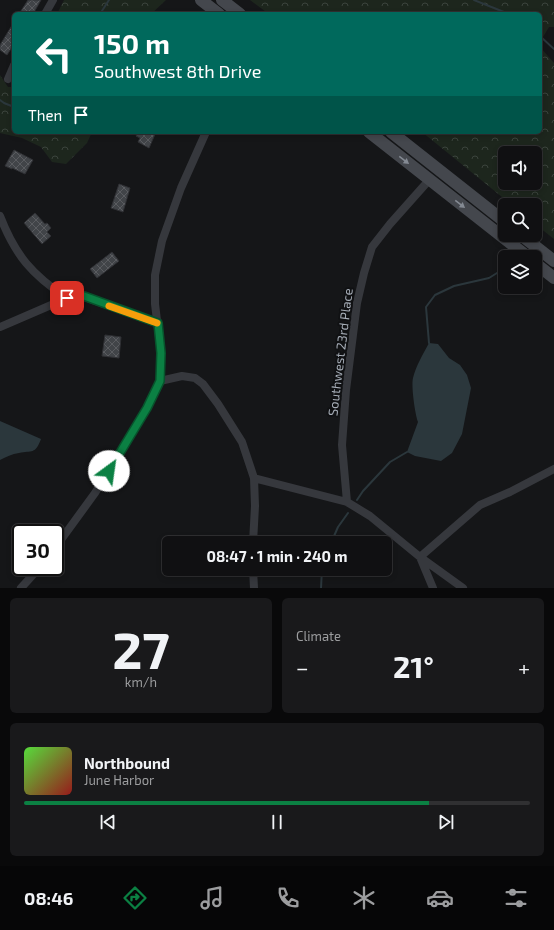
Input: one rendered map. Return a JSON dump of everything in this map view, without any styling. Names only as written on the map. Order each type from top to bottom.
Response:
[{"type":"main road","points":[[201,0],[216,12]]},
{"type":"main road","points":[[222,0],[237,12]]},
{"type":"main road","points":[[372,134],[519,250]]},
{"type":"main road","points":[[394,134],[498,216]]},
{"type":"main road","points":[[430,179],[439,169]]},
{"type":"main road","points":[[530,242],[554,261]]},
{"type":"main road","points":[[542,269],[554,278]]},
{"type":"street","points":[[46,12],[53,0]]},
{"type":"street","points":[[8,80],[12,71]]},
{"type":"street","points":[[64,536],[96,493],[147,408],[160,381],[161,353],[155,304],[155,275],[162,241],[181,188],[205,134]]},
{"type":"street","name":"Southwest 23rd Place","points":[[347,502],[342,445],[346,390],[357,303],[364,273],[372,247],[390,224],[430,179]]},
{"type":"street","points":[[0,216],[8,236],[20,257],[44,282],[67,298]]},
{"type":"street","points":[[0,327],[67,298],[84,296],[158,323]]},
{"type":"street","points":[[160,381],[182,376],[195,378],[203,384],[218,404],[242,442],[254,478],[255,506],[253,536]]},
{"type":"street","points":[[420,557],[480,505],[510,492],[554,469]]},
{"type":"street","points":[[254,478],[347,502],[370,516],[420,557],[463,588]]},
{"type":"street","points":[[420,557],[433,588]]},
{"type":"street","points":[[21,588],[32,576]]},
{"type":"street","points":[[253,576],[254,588]]},
{"type":"green space","points":[[64,0],[166,0],[153,12],[58,12]]},
{"type":"green space","points":[[250,0],[554,0],[554,27],[549,27],[542,39],[542,12],[266,12]]},
{"type":"green space","points":[[542,49],[554,63],[554,239],[542,230],[542,198],[503,198],[424,134],[542,134]]},
{"type":"green space","points":[[0,75],[8,87],[12,87],[12,134],[91,134],[87,143],[66,164],[52,162],[41,147],[22,138],[0,133]]},
{"type":"shaded area","points":[[429,343],[438,344],[449,358],[460,365],[467,375],[471,388],[462,434],[452,453],[441,461],[415,456],[407,452],[418,422],[414,400],[413,378]]},
{"type":"shaded area","points":[[0,421],[41,439],[37,448],[33,451],[14,454],[0,460]]},
{"type":"building","points":[[28,0],[41,0],[34,12],[20,12]]},
{"type":"building","points":[[12,25],[12,47],[7,55],[0,50],[0,45]]},
{"type":"building","points":[[138,134],[155,134],[149,148],[138,142],[140,138],[136,136]]},
{"type":"building","points":[[14,150],[33,160],[25,174],[5,166]]},
{"type":"building","points":[[119,184],[130,188],[123,212],[111,208]]},
{"type":"building","points":[[35,213],[51,228],[47,232],[51,236],[42,244],[24,223]]},
{"type":"building","points":[[112,252],[119,261],[97,278],[90,269]]},
{"type":"building","points":[[105,335],[121,337],[119,358],[102,356]]},
{"type":"waterway","points":[[101,12],[109,0]]},
{"type":"waterway","points":[[474,0],[504,12]]},
{"type":"waterway","points":[[542,38],[554,49]]},
{"type":"waterway","points":[[0,100],[12,106]]},
{"type":"waterway","points":[[429,343],[426,307],[435,295],[454,286],[489,278],[498,272]]},
{"type":"waterway","points":[[357,500],[363,491],[390,462],[407,452]]},
{"type":"waterway","points":[[334,536],[338,527],[348,513]]},
{"type":"waterway","points":[[321,588],[322,576]]},
{"type":"slow traffic","points":[[109,306],[157,323]]},
{"type":"route","points":[[67,298],[72,296],[84,296],[158,323],[161,353],[160,381],[147,408],[109,471]]}]
